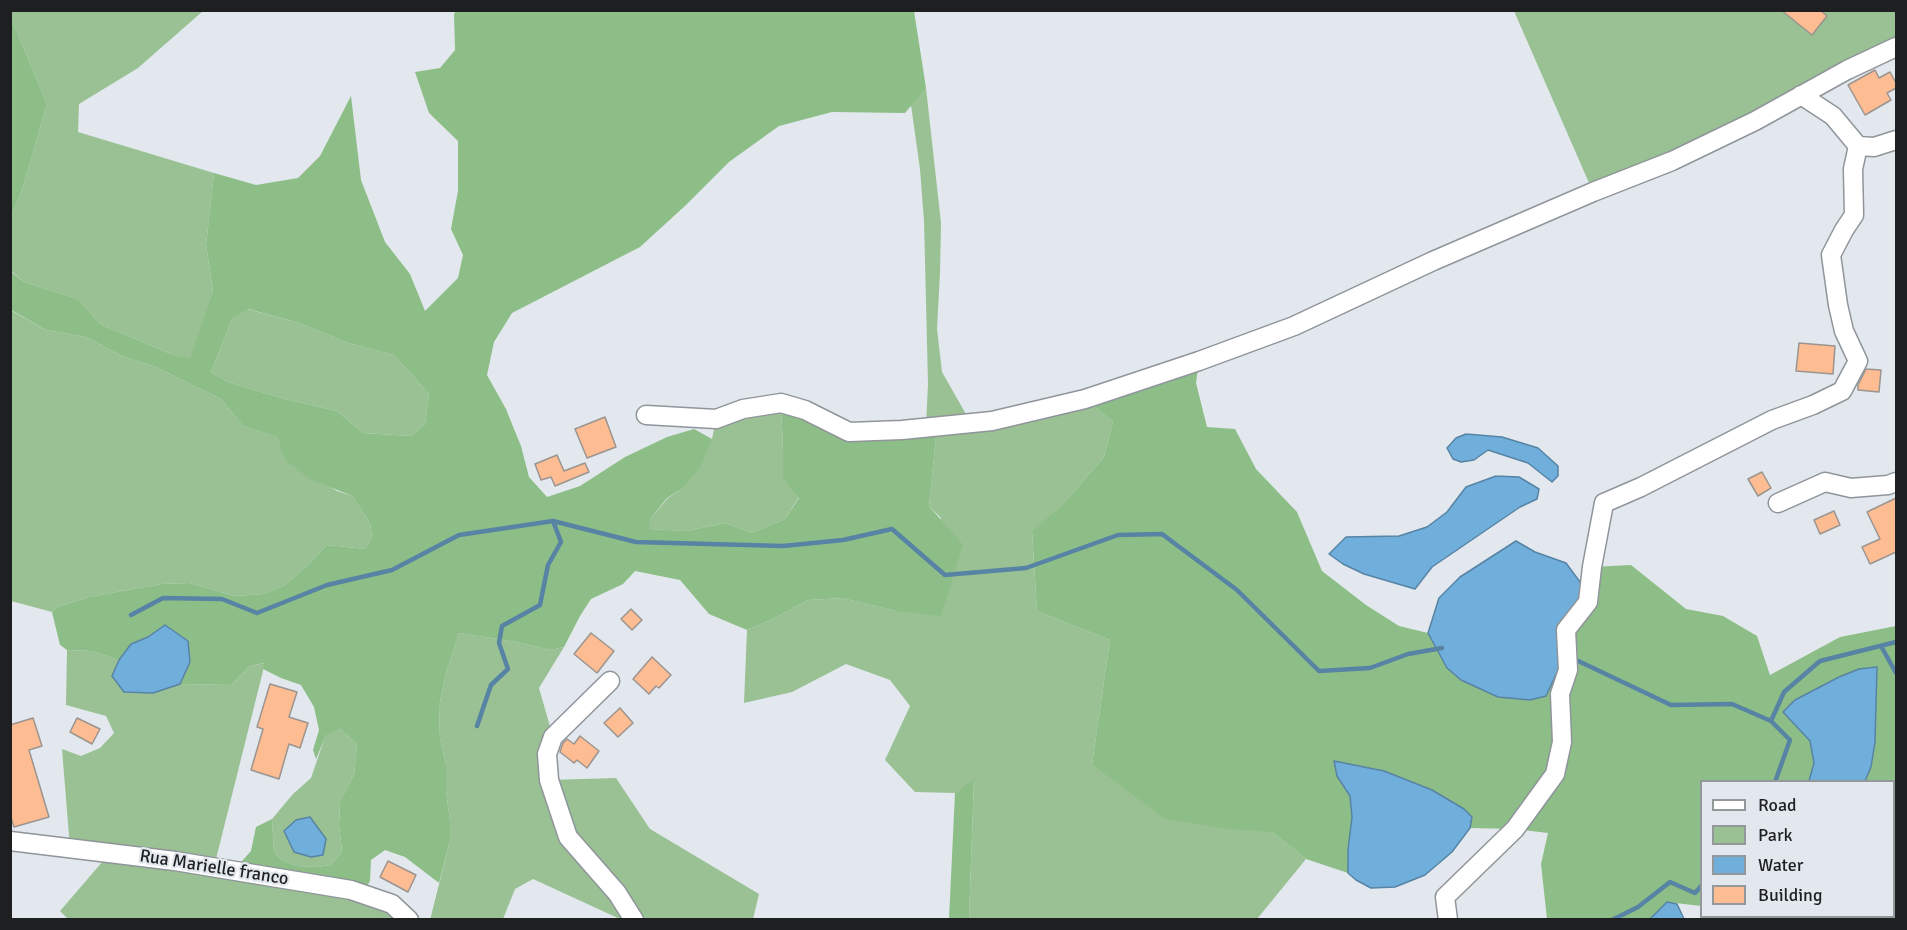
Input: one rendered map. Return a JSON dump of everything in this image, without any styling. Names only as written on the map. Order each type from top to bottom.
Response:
[{"type":"street","points":[[646,415],[716,419],[743,410],[781,403],[805,410],[849,432],[902,430],[992,421],[1084,399],[1199,361],[1294,326],[1455,252],[1593,192],[1672,161],[1755,121],[1847,70],[1896,47]]},
{"type":"street","points":[[1801,95],[1833,116],[1858,146],[1874,147],[1896,140]]},
{"type":"street","points":[[1448,920],[1445,897],[1515,829],[1555,774],[1562,742],[1560,694],[1568,670],[1566,630],[1588,602],[1604,503],[1641,487],[1772,420],[1813,405],[1842,391],[1858,361],[1844,331],[1831,255],[1854,215],[1853,169],[1858,146]]},
{"type":"street","points":[[1778,503],[1825,482],[1851,488],[1896,482]]},
{"type":"street","points":[[610,681],[553,737],[547,754],[549,780],[568,837],[617,892],[634,920]]},
{"type":"street","name":"Rua Marielle franco","points":[[10,840],[175,861],[351,890],[392,904],[409,920]]},
{"type":"green space","points":[[10,11],[203,11],[138,68],[79,104],[78,132],[214,173],[206,245],[213,290],[191,360],[100,324],[78,299],[24,282],[11,271],[11,217],[22,190],[47,104]]},
{"type":"green space","points":[[456,11],[914,11],[926,88],[905,113],[832,112],[779,126],[729,162],[640,247],[512,313],[494,342],[487,375],[506,409],[521,446],[529,477],[547,497],[580,486],[625,457],[667,437],[694,429],[712,439],[700,467],[682,489],[667,498],[651,518],[648,529],[687,531],[725,523],[752,533],[785,519],[799,498],[783,479],[781,403],[849,432],[937,427],[929,506],[963,545],[941,616],[896,611],[842,598],[808,600],[747,630],[709,614],[680,580],[635,571],[623,584],[591,599],[564,647],[550,650],[517,642],[459,633],[446,673],[439,707],[440,739],[446,764],[450,841],[439,883],[405,857],[385,850],[371,860],[370,881],[362,894],[234,870],[251,851],[256,827],[272,819],[274,852],[282,860],[297,866],[331,865],[342,852],[339,825],[340,801],[354,775],[357,744],[340,729],[326,735],[316,759],[313,750],[319,730],[314,707],[301,685],[263,669],[264,663],[250,666],[231,685],[180,684],[190,662],[148,637],[131,644],[119,660],[92,651],[67,650],[60,645],[52,612],[57,607],[89,597],[161,584],[189,583],[235,596],[263,594],[285,585],[327,545],[365,549],[372,537],[370,523],[352,496],[310,479],[284,459],[278,437],[243,426],[221,399],[156,367],[122,356],[86,337],[46,330],[11,310],[10,271],[24,282],[78,299],[100,324],[171,354],[190,359],[213,290],[206,245],[214,173],[256,185],[298,178],[320,156],[351,96],[361,180],[385,242],[410,274],[425,311],[458,278],[463,255],[451,229],[458,191],[458,141],[429,113],[415,72],[440,68],[455,50],[454,14]],"holes":[[[248,309],[299,323],[348,343],[394,355],[429,394],[425,424],[411,436],[363,433],[337,411],[228,382],[211,372],[232,319]]]},
{"type":"green space","points":[[1514,11],[1896,11],[1896,47],[1593,192]]},
{"type":"green space","points":[[11,18],[47,104],[22,190],[11,217]]},
{"type":"green space","points":[[926,88],[941,223],[937,329],[942,372],[971,423],[1085,399],[1113,422],[1104,457],[1063,504],[1032,532],[1037,611],[1110,640],[1092,764],[1272,832],[1306,859],[1257,919],[969,919],[974,780],[955,793],[915,792],[885,760],[910,706],[890,680],[846,664],[792,692],[744,703],[747,630],[808,600],[842,598],[896,611],[941,518],[929,506],[937,427],[926,428],[928,383],[924,221],[920,169],[911,105]]},
{"type":"green space","points":[[247,309],[299,323],[348,343],[394,355],[429,394],[425,424],[411,436],[363,433],[337,411],[228,382],[211,372],[232,319]]},
{"type":"green space","points":[[10,310],[46,330],[86,337],[122,356],[156,367],[221,399],[243,426],[279,437],[284,459],[337,491],[352,496],[370,523],[372,537],[365,549],[327,545],[285,585],[263,594],[235,596],[189,583],[161,584],[89,597],[57,607],[52,612],[11,601]]},
{"type":"green space","points":[[1199,361],[1196,383],[1207,427],[1235,429],[1256,469],[1297,512],[1322,571],[1366,605],[1399,626],[1428,633],[1447,668],[1559,628],[1592,567],[1631,565],[1686,609],[1723,616],[1757,636],[1770,675],[1840,637],[1896,626],[1896,919],[1882,918],[1895,918],[1895,780],[1865,780],[1875,742],[1876,667],[1859,669],[1839,677],[1795,700],[1784,712],[1810,741],[1814,763],[1809,780],[1700,780],[1700,906],[1667,902],[1650,919],[1547,919],[1541,864],[1548,833],[1515,829],[1470,828],[1472,817],[1464,809],[1431,790],[1384,771],[1337,776],[1350,796],[1352,817],[1348,873],[1306,859],[1272,832],[1230,829],[1165,819],[1092,764],[1110,640],[1037,611],[1032,531],[1063,504],[1104,457],[1113,422],[1085,399]]},
{"type":"green space","points":[[781,403],[783,479],[799,497],[785,519],[752,533],[725,523],[687,531],[647,529],[651,518],[668,498],[682,489],[712,439],[716,419]]},
{"type":"green space","points":[[459,633],[517,642],[550,650],[564,647],[539,688],[553,737],[549,780],[616,778],[650,829],[759,894],[753,919],[620,919],[533,879],[515,889],[503,919],[430,920],[450,841],[446,764],[440,739],[439,707],[446,673]]},
{"type":"green space","points":[[67,650],[92,651],[119,660],[112,676],[124,692],[153,693],[180,684],[231,685],[250,666],[265,663],[214,867],[351,890],[409,919],[69,920],[60,911],[110,853],[70,848],[62,749],[81,756],[100,748],[114,733],[106,716],[66,705]]},
{"type":"green space","points":[[340,729],[357,744],[354,775],[340,801],[339,825],[342,852],[331,865],[297,866],[282,860],[274,852],[272,819],[293,794],[311,778],[326,734]]},
{"type":"green space","points":[[974,779],[969,919],[949,919],[955,793]]},
{"type":"water","points":[[1466,434],[1502,437],[1538,448],[1558,466],[1558,476],[1552,482],[1528,463],[1488,450],[1474,460],[1461,462],[1453,459],[1447,448],[1456,438]]},
{"type":"water","points":[[1496,476],[1519,477],[1539,489],[1537,499],[1520,507],[1432,567],[1415,589],[1364,574],[1329,554],[1346,537],[1399,536],[1427,527],[1447,512],[1466,487]]},
{"type":"water","points":[[1516,541],[1535,552],[1566,563],[1583,586],[1560,666],[1546,696],[1530,700],[1498,697],[1461,680],[1447,668],[1428,633],[1439,598],[1460,577]]},
{"type":"water","points":[[165,625],[188,641],[190,662],[180,684],[153,693],[124,692],[112,676],[119,660],[131,644],[148,637]]},
{"type":"water","points":[[1877,667],[1875,742],[1871,767],[1865,780],[1809,780],[1814,763],[1810,741],[1783,712],[1795,700],[1859,669]]},
{"type":"water","points":[[1334,761],[1384,771],[1432,790],[1464,809],[1472,817],[1470,828],[1452,852],[1425,875],[1395,887],[1371,888],[1348,873],[1352,817],[1350,796],[1337,776]]},
{"type":"water","points":[[310,817],[326,839],[323,855],[311,857],[294,852],[284,831],[296,820]]},
{"type":"water","points":[[1667,902],[1677,904],[1684,919],[1650,919]]},
{"type":"water","points":[[1711,918],[1806,919],[1712,920]]},
{"type":"building","points":[[1781,10],[1820,10],[1827,16],[1812,35]]},
{"type":"building","points":[[1875,70],[1879,78],[1890,72],[1896,88],[1887,93],[1891,100],[1865,115],[1848,85]]},
{"type":"building","points":[[1799,343],[1835,346],[1833,374],[1796,371]]},
{"type":"building","points":[[1866,369],[1881,370],[1879,392],[1858,390]]},
{"type":"building","points":[[605,417],[616,447],[587,458],[575,429]]},
{"type":"building","points":[[557,455],[564,471],[585,463],[589,472],[555,486],[551,477],[541,480],[535,464]]},
{"type":"building","points":[[1762,472],[1771,488],[1758,496],[1748,479]]},
{"type":"building","points":[[1896,498],[1896,552],[1870,564],[1862,547],[1880,539],[1867,512]]},
{"type":"building","points":[[1834,511],[1840,525],[1820,534],[1814,520]]},
{"type":"building","points":[[631,609],[642,620],[632,630],[621,619]]},
{"type":"building","points":[[591,633],[614,651],[597,673],[574,654]]},
{"type":"building","points":[[652,657],[671,675],[659,688],[656,686],[649,694],[633,679]]},
{"type":"building","points":[[270,684],[297,692],[289,717],[308,723],[300,748],[289,744],[279,779],[251,770],[263,729],[257,727]]},
{"type":"building","points":[[620,708],[633,723],[618,737],[604,723]]},
{"type":"building","points":[[33,718],[42,746],[29,750],[49,817],[14,827],[10,814],[10,725]]},
{"type":"building","points":[[77,718],[100,729],[92,744],[70,732]]},
{"type":"building","points":[[580,736],[599,751],[587,768],[577,760],[574,763],[560,752],[567,739],[574,744]]},
{"type":"building","points":[[388,861],[416,875],[408,892],[380,877]]},
{"type":"waterway","points":[[131,615],[163,598],[222,599],[257,613],[327,585],[392,570],[459,535],[553,521],[636,542],[783,546],[843,540],[892,529],[945,575],[1026,568],[1118,535],[1162,534],[1237,590],[1319,671],[1370,668],[1408,654],[1442,648]]},
{"type":"waterway","points":[[477,726],[491,685],[508,669],[499,643],[502,626],[540,605],[548,565],[561,542],[553,521]]},
{"type":"waterway","points":[[1776,780],[1790,740],[1771,721],[1784,692],[1820,661],[1896,642]]},
{"type":"waterway","points":[[1881,646],[1896,673]]},
{"type":"waterway","points":[[1572,658],[1671,705],[1732,704],[1771,721]]},
{"type":"waterway","points":[[1612,920],[1638,907],[1670,882],[1695,893],[1700,887]]},
{"type":"waterway","points":[[1895,890],[1896,903]]}]
